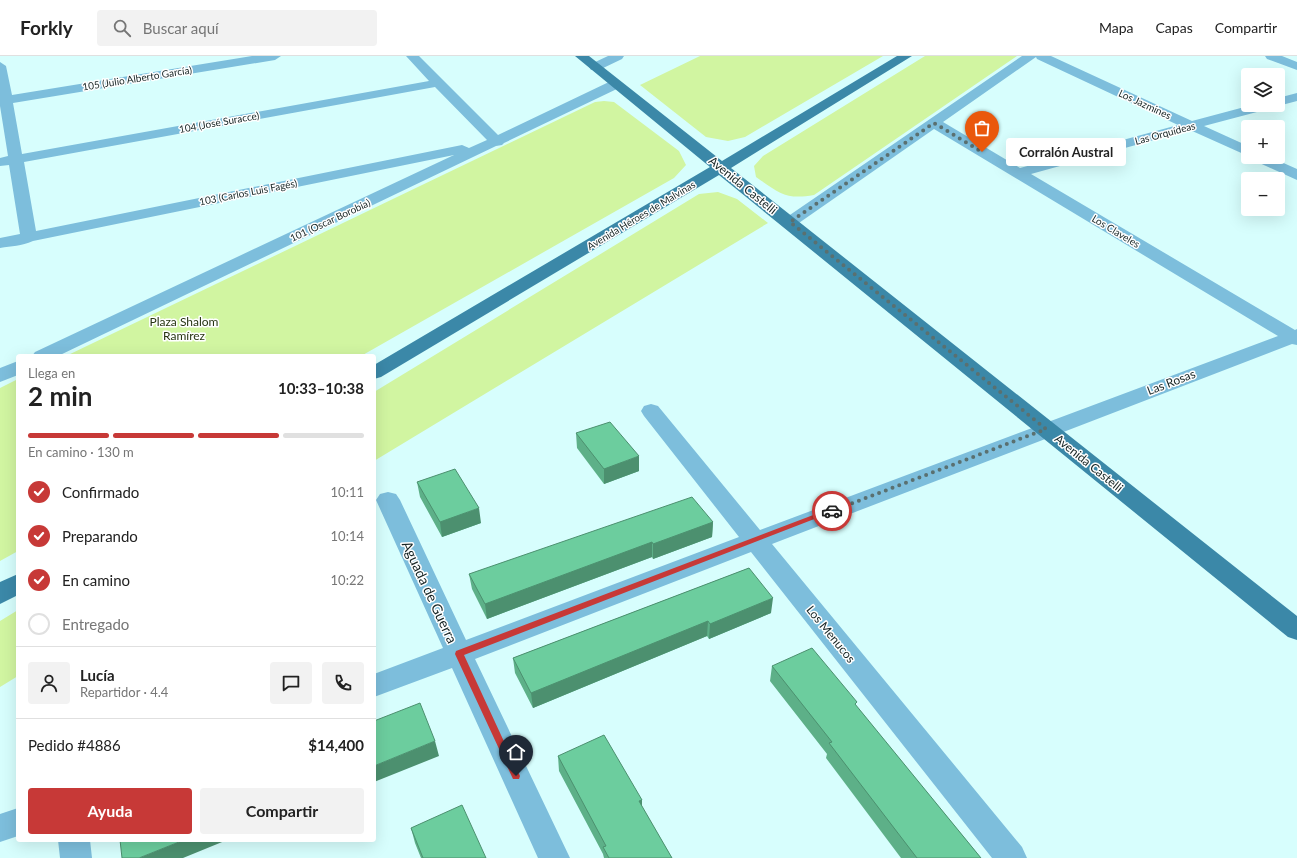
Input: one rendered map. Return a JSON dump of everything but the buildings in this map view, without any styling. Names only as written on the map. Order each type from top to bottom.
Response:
[{"type":"main road","name":"Avenida Castelli","points":[[581,56],[790,222],[1297,630]]},
{"type":"main road","name":"Avenida Héroes de Malvinas","points":[[376,372],[722,168],[906,56]]},
{"type":"main road","points":[[0,594],[16,584]]},
{"type":"street","name":"105 (Julio Alberto García)","points":[[3,100],[275,56]]},
{"type":"street","points":[[412,56],[497,142]]},
{"type":"street","points":[[595,67],[618,56]]},
{"type":"street","points":[[790,222],[1030,56]]},
{"type":"street","name":"Los Jazmines","points":[[1041,56],[1241,149]]},
{"type":"street","points":[[1271,56],[1297,66]]},
{"type":"street","points":[[0,66],[3,100],[16,159],[29,237],[0,249]]},
{"type":"street","name":"104 (José Suracce)","points":[[0,162],[437,83]]},
{"type":"street","name":"101 (Oscar Borobia)","points":[[46,354],[497,142],[616,84]]},
{"type":"street","points":[[1285,100],[1297,97]]},
{"type":"street","name":"Las Orquídeas","points":[[1017,173],[1242,112]]},
{"type":"street","name":"Los Claveles","points":[[934,123],[1295,337]]},
{"type":"street","name":"103 (Carlos Luis Fagés)","points":[[0,243],[497,142]]},
{"type":"street","points":[[1273,164],[1297,175]]},
{"type":"street","name":"Las Rosas","points":[[376,685],[1046,429],[1295,337]]},
{"type":"street","points":[[0,376],[16,369]]},
{"type":"street","name":"Los Menucos","points":[[650,411],[1011,858]]},
{"type":"street","name":"Aguada de Guerra","points":[[388,500],[554,858]]},
{"type":"street","points":[[0,828],[16,823]]},
{"type":"street","points":[[74,842],[76,858]]},
{"type":"green space","points":[[700,56],[883,56],[745,137],[728,141],[706,137],[640,85]]},
{"type":"green space","points":[[925,56],[1017,56],[814,195],[796,197],[789,196],[777,191],[756,177],[754,166],[763,156]]},
{"type":"green space","name":"Plaza Shalom Ramírez","points":[[595,102],[614,102],[679,151],[686,165],[674,178],[365,354],[70,354]]},
{"type":"green space","points":[[718,192],[737,199],[768,223],[376,460],[376,391],[699,194]]},
{"type":"green space","points":[[16,380],[16,552],[0,561],[0,388]]},
{"type":"green space","points":[[16,611],[16,677],[0,687],[0,621]]},
{"type":"way so far","points":[[832,511],[1046,429],[790,222],[934,123],[982,152]]},
{"type":"place","name":"Corralón Austral","points":[[982,152]]},
{"type":"route","points":[[516,776],[459,654],[832,511]]}]
